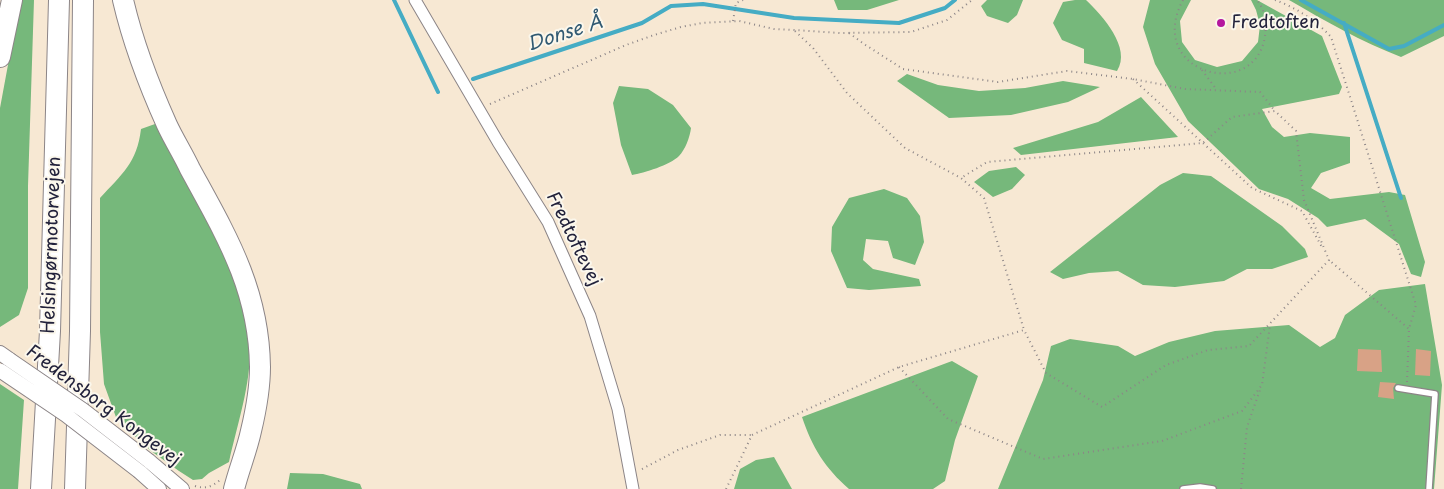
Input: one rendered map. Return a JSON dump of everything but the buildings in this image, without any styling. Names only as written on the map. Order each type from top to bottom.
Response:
[{"type":"highway","points":[[0,57],[12,0]]},
{"type":"highway","name":"Helsingørmotorvejen","points":[[41,489],[50,321],[59,0]]},
{"type":"highway","name":"Helsingørmotorvejen","points":[[76,489],[80,331],[83,0]]},
{"type":"highway","points":[[123,0],[130,30],[167,126],[230,241],[253,305],[260,369],[251,431],[236,483]]},
{"type":"street","name":"Fredtoftevej","points":[[415,0],[478,109],[548,222],[590,316],[618,410],[633,489]]},
{"type":"street","name":"Fredensborg Kongevej","points":[[5,356],[83,410],[144,467],[159,489]]},
{"type":"street","name":"Fredensborg Kongevej","points":[[0,371],[144,467],[186,487]]},
{"type":"lane","points":[[1398,388],[1435,394],[1429,489]]},
{"type":"lane","points":[[1183,489],[1200,486],[1213,489]]},
{"type":"path","points":[[733,22],[736,3],[742,0]]},
{"type":"path","points":[[478,109],[654,35],[681,27],[702,23],[739,21],[774,29],[911,32],[947,20],[972,0]]},
{"type":"path","points":[[1183,0],[1176,12],[1174,28],[1176,41],[1184,57],[1202,70],[1217,90]]},
{"type":"path","points":[[1202,70],[1219,74],[1236,72],[1252,62],[1264,45],[1267,25],[1262,6],[1257,0]]},
{"type":"path","points":[[1275,0],[1283,1],[1324,28],[1331,37],[1416,305],[1409,329],[1406,389]]},
{"type":"path","points":[[794,30],[812,48],[847,93],[904,148],[961,178],[984,198],[1024,330],[1046,373],[1102,407],[1166,365],[1208,350],[1249,346],[1329,260]]},
{"type":"path","points":[[848,32],[903,69],[998,82],[1067,71],[1134,79],[1185,89],[1260,92],[1275,111],[1296,131],[1304,200],[1329,260]]},
{"type":"path","points":[[1134,79],[1252,188],[1302,211],[1329,260],[1409,329]]},
{"type":"path","points":[[961,178],[987,162],[1203,143],[1232,117],[1275,111]]},
{"type":"path","points":[[1241,489],[1247,427],[1262,384],[1270,325]]},
{"type":"path","points":[[630,475],[678,450],[720,435],[752,435],[899,368],[1024,330]]},
{"type":"path","points":[[899,368],[948,419],[1043,459],[1162,441],[1242,411],[1262,384]]},
{"type":"path","points":[[726,489],[752,435]]},
{"type":"path","points":[[186,487],[208,488],[215,485],[223,476],[229,474],[236,483]]},
{"type":"green space","points":[[20,0],[34,0],[28,186],[28,288],[19,315],[0,327],[0,108]]},
{"type":"green space","points":[[834,0],[899,0],[867,10],[838,10]]},
{"type":"green space","points":[[987,0],[1023,0],[1017,15],[1008,23],[987,16],[981,6]]},
{"type":"green space","points":[[1086,0],[1100,14],[1113,32],[1121,52],[1121,62],[1117,71],[1084,63],[1084,49],[1062,40],[1053,23],[1063,2]]},
{"type":"green space","points":[[1150,0],[1191,0],[1180,21],[1182,42],[1195,60],[1217,67],[1242,61],[1258,42],[1260,25],[1251,0],[1257,0],[1322,36],[1342,87],[1339,94],[1262,109],[1272,127],[1284,137],[1310,133],[1350,137],[1350,163],[1321,173],[1311,188],[1330,199],[1389,192],[1405,195],[1425,262],[1421,277],[1411,274],[1399,244],[1365,219],[1327,227],[1318,218],[1288,199],[1259,189],[1188,121],[1155,64],[1143,27]]},
{"type":"green space","points":[[1289,0],[1444,0],[1444,36],[1401,57],[1358,38]]},
{"type":"green space","points":[[907,74],[938,85],[979,91],[1025,88],[1063,81],[1100,87],[1068,102],[1011,115],[949,118],[897,81]]},
{"type":"green space","points":[[619,86],[648,89],[673,105],[691,128],[687,143],[679,156],[663,165],[632,175],[621,145],[613,103]]},
{"type":"green space","points":[[1141,97],[1178,137],[1021,155],[1013,148],[1098,122]]},
{"type":"green space","points":[[155,124],[161,130],[186,176],[222,249],[240,299],[250,346],[246,390],[229,462],[202,479],[193,480],[179,471],[151,451],[117,420],[104,384],[100,332],[100,198],[122,175],[132,159],[139,141],[141,129]]},
{"type":"green space","points":[[1016,167],[1025,175],[1012,189],[993,197],[974,182],[989,171]]},
{"type":"green space","points":[[1183,173],[1211,176],[1282,226],[1305,249],[1308,257],[1272,269],[1247,269],[1224,281],[1175,287],[1143,285],[1118,271],[1089,273],[1063,279],[1050,272],[1160,185]]},
{"type":"green space","points":[[884,189],[907,198],[920,216],[924,242],[915,265],[893,258],[888,241],[866,239],[863,260],[873,269],[919,279],[921,286],[869,290],[847,288],[831,251],[832,227],[849,198]]},
{"type":"green space","points":[[1425,284],[1442,385],[1434,489],[998,489],[1043,380],[1051,346],[1070,339],[1118,346],[1135,356],[1169,342],[1215,331],[1289,325],[1320,347],[1335,338],[1345,315],[1379,290]]},
{"type":"green space","points":[[952,361],[978,376],[955,440],[945,481],[933,489],[849,489],[820,456],[810,438],[802,417]]},
{"type":"green space","points":[[0,384],[24,400],[18,489],[0,489]]},
{"type":"green space","points":[[774,457],[792,489],[734,489],[740,469],[756,460]]},
{"type":"green space","points":[[290,473],[323,474],[360,484],[362,489],[287,489]]},
{"type":"waterway","name":"Donse Å","points":[[394,0],[438,92]]},
{"type":"waterway","name":"Donse Å","points":[[473,79],[642,23],[671,6],[703,4],[794,18],[899,23],[945,8],[955,0]]},
{"type":"waterway","name":"Donse Å","points":[[1301,0],[1389,49],[1404,46],[1444,25]]},
{"type":"waterway","points":[[1344,23],[1401,198]]},
{"type":"place","name":"Fredtoften","points":[[1221,23]]}]
